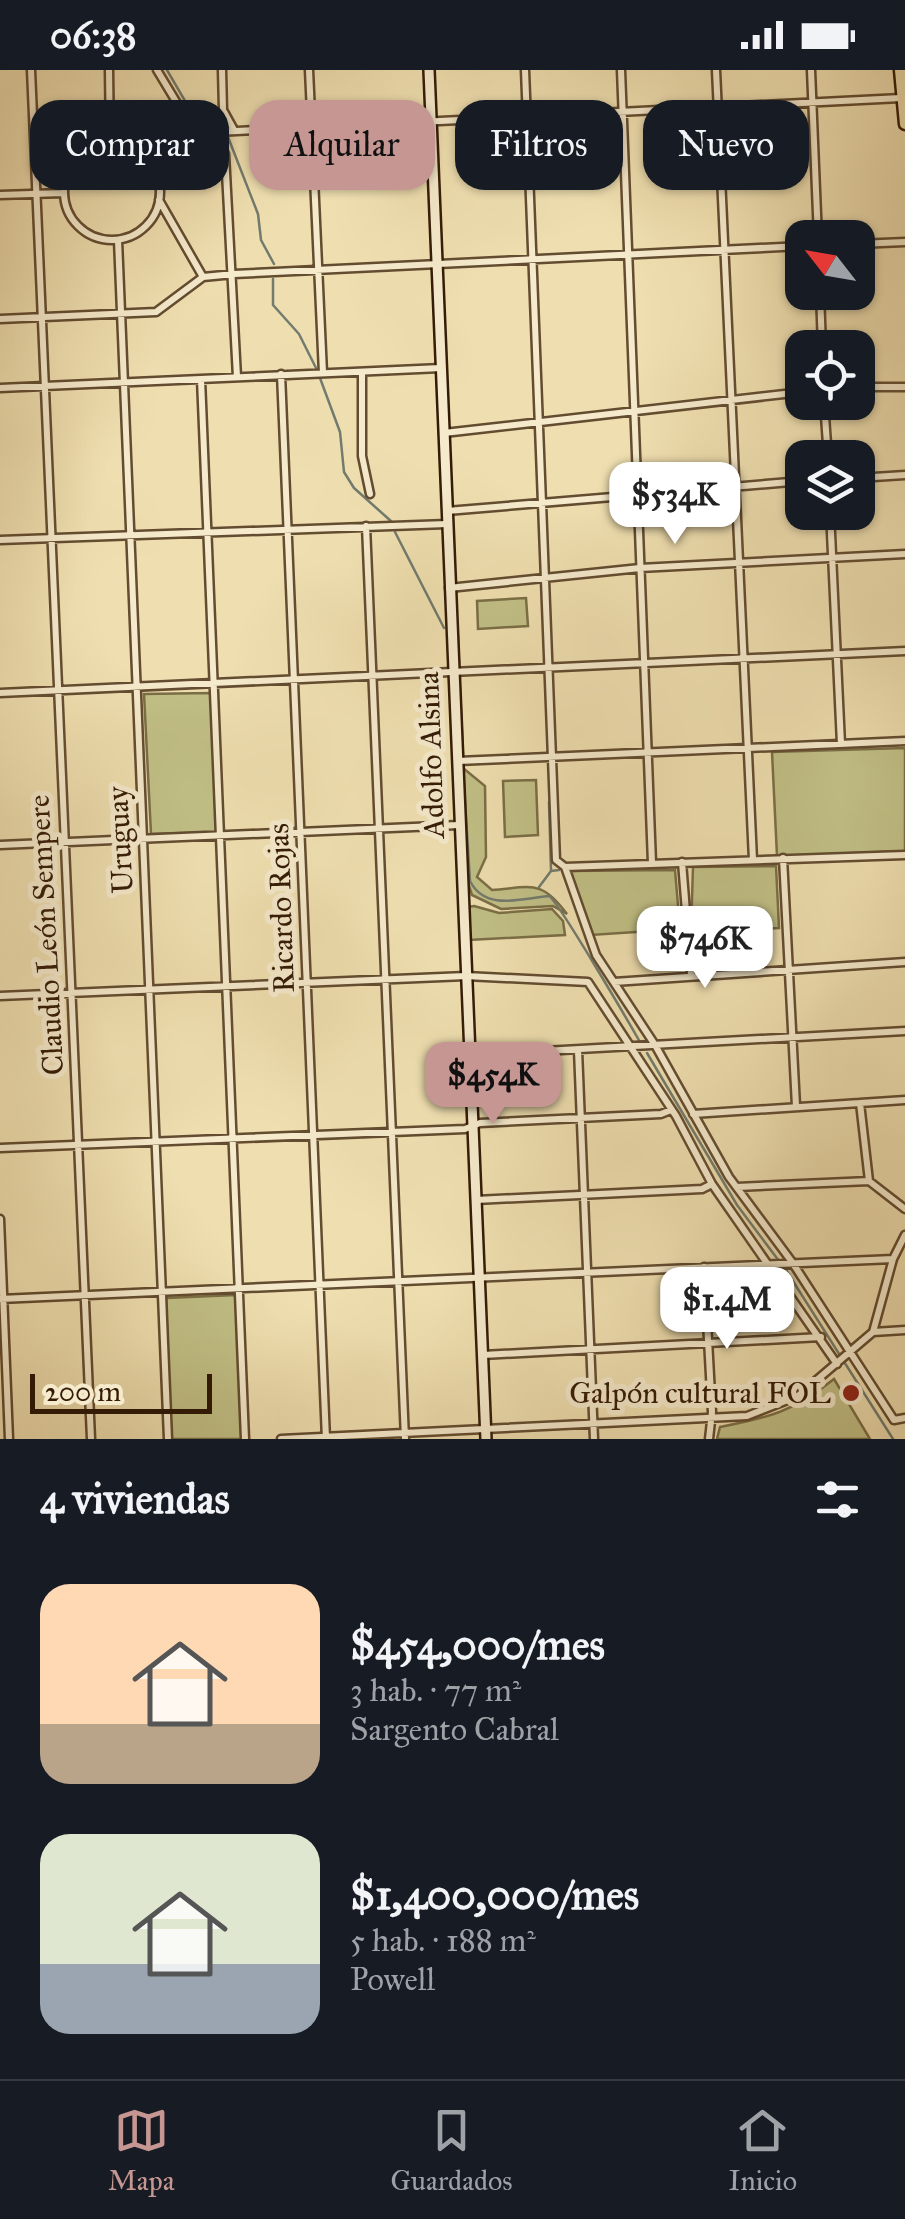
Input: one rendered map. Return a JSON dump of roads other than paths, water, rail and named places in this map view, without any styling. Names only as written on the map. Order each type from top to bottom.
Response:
[{"type":"main road","points":[[900,70],[905,124]]},
{"type":"street","name":"Claudio León Sempere","points":[[32,70],[91,1439]]},
{"type":"street","points":[[109,70],[109,100]]},
{"type":"street","points":[[157,70],[175,100]]},
{"type":"street","points":[[222,70],[223,110],[234,130]]},
{"type":"street","points":[[309,70],[311,100]]},
{"type":"street","name":"Adolfo Alsina","points":[[429,70],[430,100]]},
{"type":"street","points":[[524,70],[525,100]]},
{"type":"street","points":[[621,70],[622,100]]},
{"type":"street","points":[[716,70],[718,100]]},
{"type":"street","points":[[811,70],[817,220]]},
{"type":"street","points":[[809,104],[901,98]]},
{"type":"street","points":[[643,111],[623,112],[652,863]]},
{"type":"street","points":[[229,131],[249,129]]},
{"type":"street","points":[[65,190],[76,224],[102,239],[118,240],[146,226],[159,200]]},
{"type":"street","points":[[158,190],[159,200],[203,277]]},
{"type":"street","points":[[228,190],[237,377]]},
{"type":"street","points":[[315,190],[320,373]]},
{"type":"street","name":"Adolfo Alsina","points":[[434,190],[486,1435]]},
{"type":"street","points":[[530,190],[556,860],[565,867],[591,946],[737,1187],[894,1420],[905,1418]]},
{"type":"street","points":[[721,190],[753,860]]},
{"type":"street","points":[[0,196],[64,193]]},
{"type":"street","name":"Uruguay","points":[[118,240],[168,1439]]},
{"type":"street","points":[[875,243],[905,242]]},
{"type":"street","points":[[0,319],[162,310],[203,277],[234,274],[785,247]]},
{"type":"street","points":[[0,388],[441,368]]},
{"type":"street","points":[[362,372],[362,456],[370,494]]},
{"type":"street","name":"Ricardo Rojas","points":[[282,374],[326,1438]]},
{"type":"street","points":[[201,379],[245,1439]]},
{"type":"street","points":[[875,387],[905,387]]},
{"type":"street","points":[[444,433],[785,394]]},
{"type":"street","points":[[875,477],[905,475]]},
{"type":"street","points":[[447,511],[637,491],[785,482]]},
{"type":"street","points":[[0,540],[447,524]]},
{"type":"street","points":[[366,526],[405,1437]]},
{"type":"street","points":[[831,530],[841,744]]},
{"type":"street","points":[[449,588],[640,568],[905,554]]},
{"type":"street","points":[[0,694],[905,651]]},
{"type":"street","points":[[457,761],[905,741]]},
{"type":"street","points":[[0,845],[458,825]]},
{"type":"street","points":[[565,867],[905,854]]},
{"type":"street","points":[[783,858],[796,1106]]},
{"type":"street","points":[[682,862],[692,974]]},
{"type":"street","points":[[614,982],[788,967],[905,962]]},
{"type":"street","points":[[0,996],[466,976],[588,982],[634,1046],[712,1184],[774,1263],[839,1362]]},
{"type":"street","points":[[470,1055],[905,1031]]},
{"type":"street","points":[[578,1050],[594,1439]]},
{"type":"street","points":[[694,1114],[905,1100]]},
{"type":"street","points":[[860,1103],[869,1181]]},
{"type":"street","points":[[0,1148],[392,1131],[671,1110]]},
{"type":"street","points":[[737,1187],[869,1181],[905,1210]]},
{"type":"street","points":[[476,1200],[702,1189],[712,1184]]},
{"type":"street","points":[[0,1219],[9,1439]]},
{"type":"street","points":[[282,1439],[486,1435],[758,1414],[784,1405],[873,1332],[905,1235]]},
{"type":"street","points":[[2,1299],[894,1259]]},
{"type":"street","points":[[704,1267],[709,1439]]},
{"type":"street","points":[[873,1332],[905,1330]]},
{"type":"street","points":[[483,1355],[822,1337]]},
{"type":"waterway","points":[[167,70],[184,100]]},
{"type":"waterway","points":[[229,140],[258,214],[261,240],[274,264]]},
{"type":"waterway","points":[[273,279],[273,305],[299,334],[317,370]]},
{"type":"waterway","points":[[320,378],[340,432],[344,472],[354,488],[392,522]]},
{"type":"waterway","points":[[395,532],[444,628]]},
{"type":"waterway","points":[[458,636],[459,664]]},
{"type":"waterway","points":[[460,688],[463,754]]},
{"type":"waterway","points":[[463,768],[470,881],[494,900],[549,896],[640,1042]]},
{"type":"waterway","points":[[549,802],[551,871]]},
{"type":"waterway","points":[[539,887],[551,871],[559,870]]},
{"type":"waterway","points":[[647,1053],[737,1205],[779,1261]]},
{"type":"waterway","points":[[784,1267],[893,1439]]},
{"type":"place","name":"Galpón cultural FOL","points":[[851,1393]]}]
